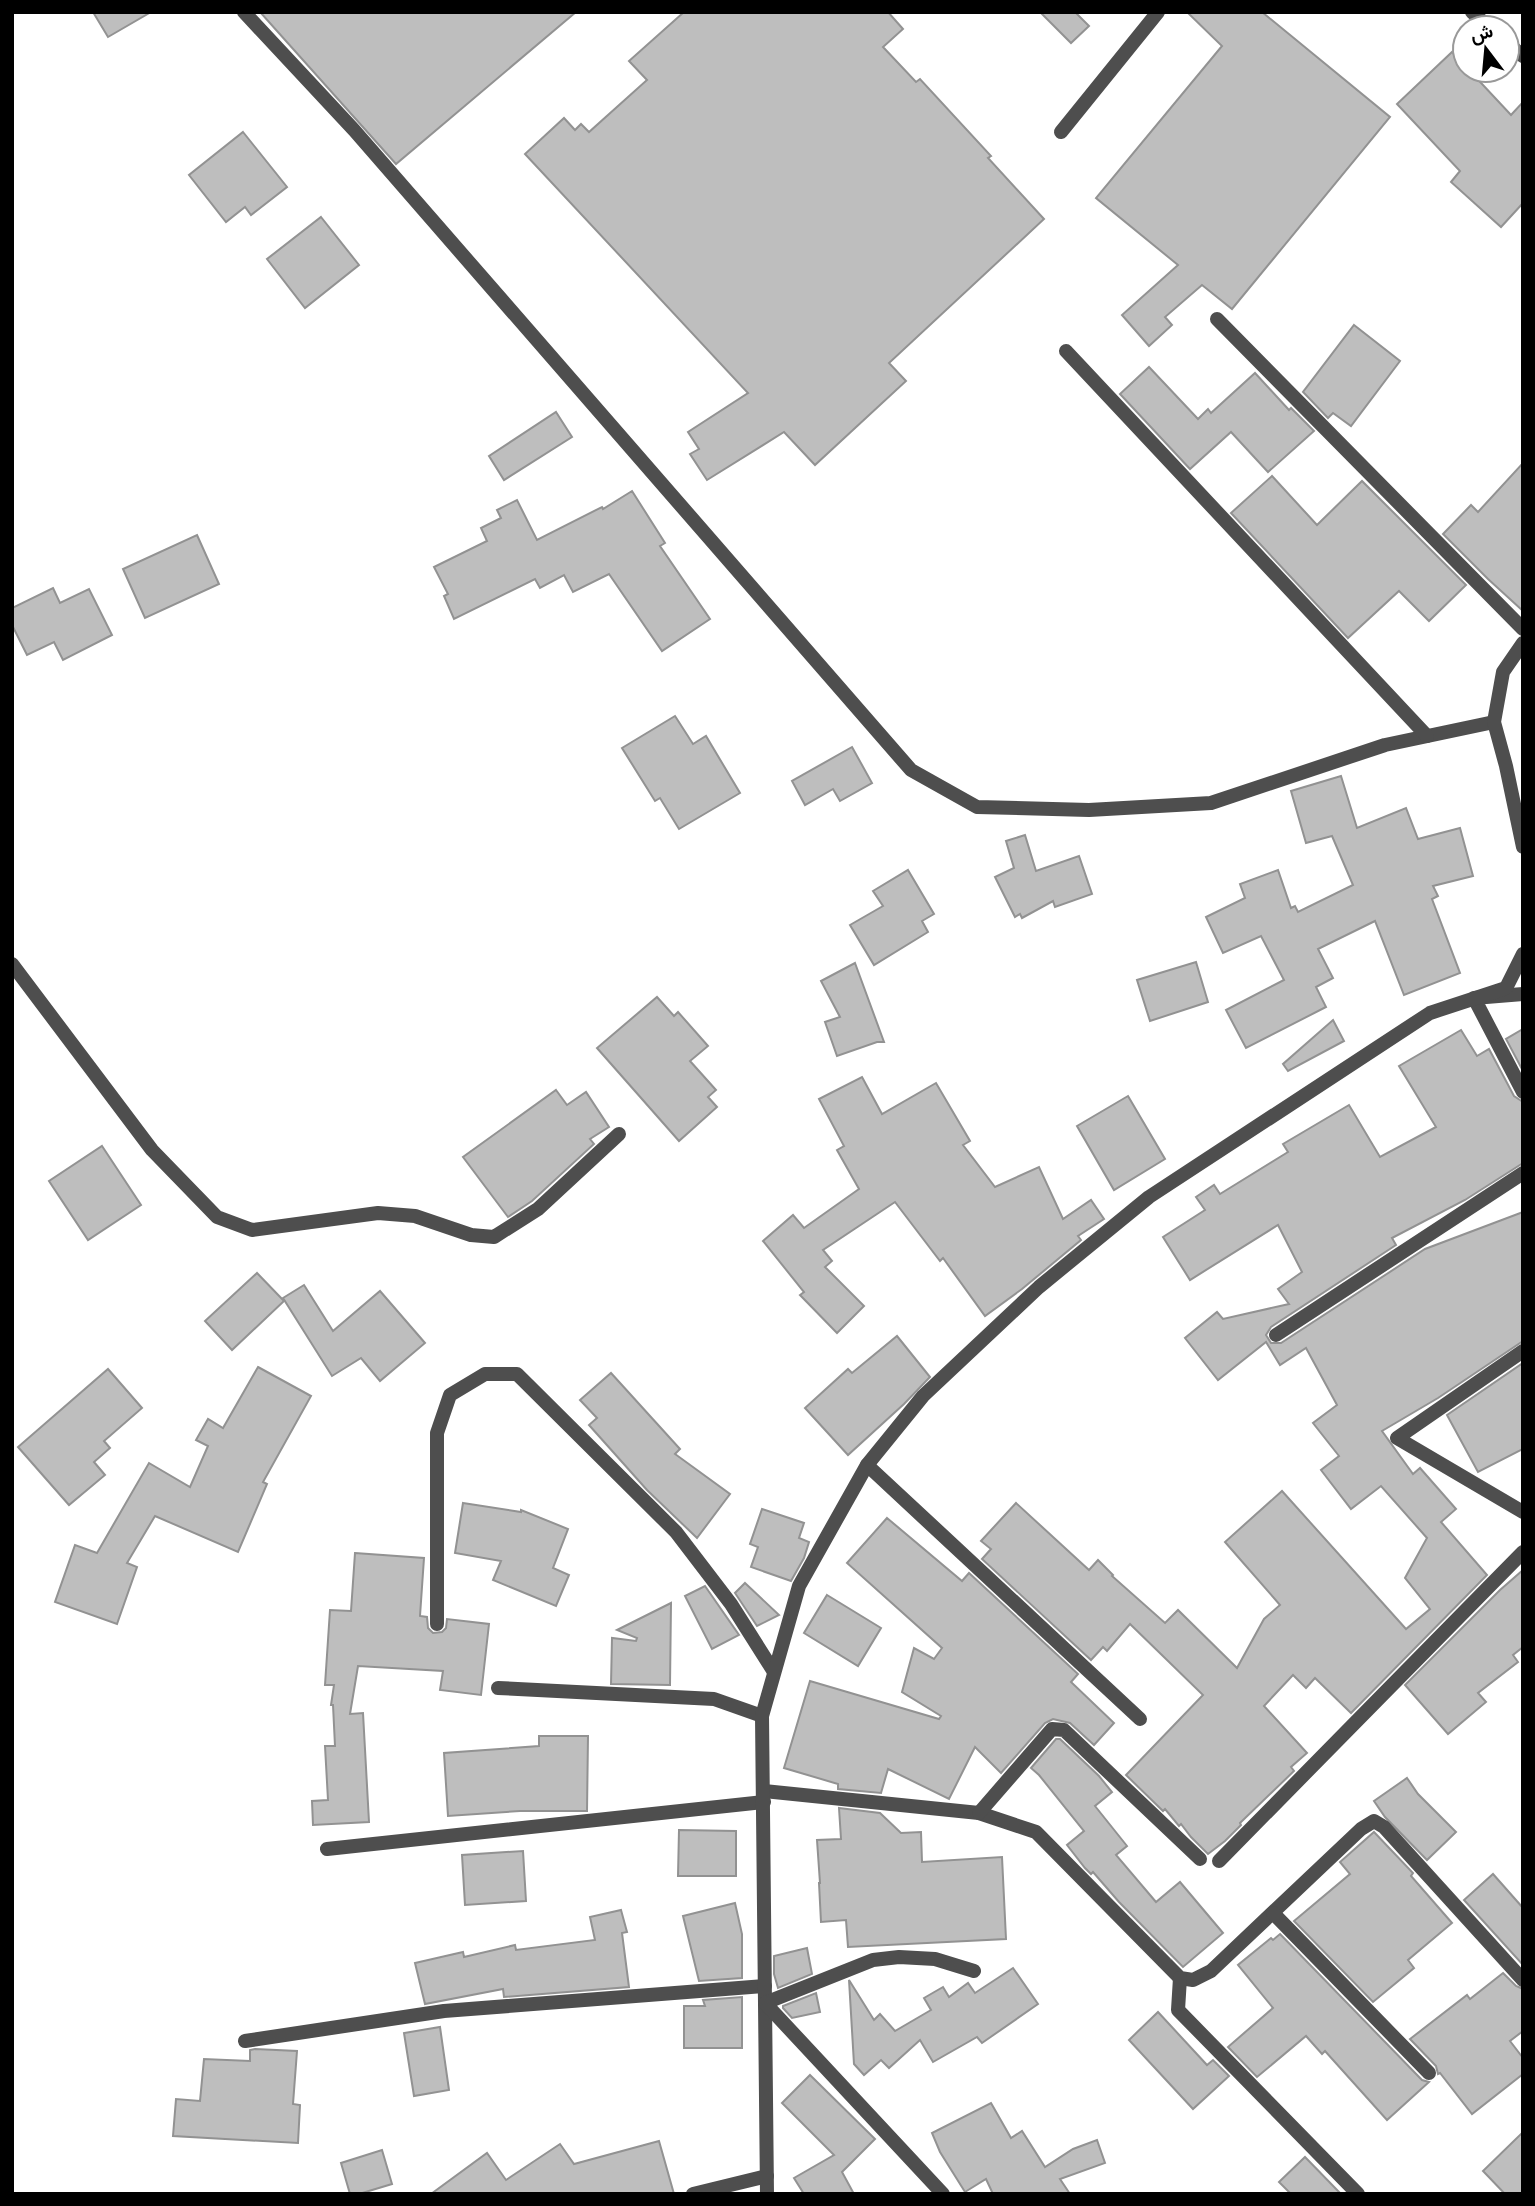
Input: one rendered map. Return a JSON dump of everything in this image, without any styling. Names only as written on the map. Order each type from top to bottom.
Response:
[{"type":"street","points":[[244,12],[354,130],[911,770],[977,807],[1089,810],[1211,803],[1385,745],[1494,722]]},
{"type":"street","points":[[1061,132],[1158,12]]},
{"type":"street","points":[[1217,319],[1523,629]]},
{"type":"street","points":[[1066,351],[1427,737]]},
{"type":"street","points":[[1523,643],[1503,672],[1494,722],[1523,846]]},
{"type":"street","points":[[767,2194],[762,1716],[799,1586],[867,1465],[923,1396],[1040,1287],[1149,1197],[1430,1013],[1506,988],[1523,954]]},
{"type":"street","points":[[12,964],[152,1150],[217,1217],[252,1230],[378,1213],[415,1216],[471,1235],[494,1237],[538,1209],[619,1134]]},
{"type":"street","points":[[1474,998],[1523,994]]},
{"type":"street","points":[[1474,998],[1523,1092]]},
{"type":"street","points":[[1276,1335],[1523,1173]]},
{"type":"street","points":[[1523,1351],[1397,1438],[1523,1512]]},
{"type":"street","points":[[437,1623],[437,1433],[450,1395],[485,1374],[517,1374],[676,1532],[731,1604],[774,1672]]},
{"type":"street","points":[[867,1465],[1140,1719]]},
{"type":"street","points":[[1219,1861],[1523,1552]]},
{"type":"street","points":[[498,1688],[714,1699],[762,1716]]},
{"type":"street","points":[[979,1813],[1052,1729],[1065,1730],[1200,1859]]},
{"type":"street","points":[[327,1849],[764,1797],[979,1813],[1036,1832],[1180,1978],[1193,1980],[1211,1971],[1361,1829],[1374,1821],[1384,1827],[1523,1980]]},
{"type":"street","points":[[1273,1913],[1429,2073]]},
{"type":"street","points":[[765,2003],[873,1960],[899,1957],[935,1959],[974,1971]]},
{"type":"street","points":[[1180,1978],[1178,2010],[1358,2194]]},
{"type":"street","points":[[245,2041],[444,2011],[765,1986]]},
{"type":"street","points":[[765,2003],[943,2194]]},
{"type":"street","points":[[693,2194],[767,2176]]},
{"type":"building","points":[[93,12],[151,12],[108,37]]},
{"type":"building","points":[[260,12],[576,12],[396,164]]},
{"type":"building","points":[[684,12],[888,12],[903,29],[883,47],[916,82],[920,79],[1044,219],[889,363],[906,381],[815,465],[784,432],[707,480],[690,454],[699,449],[688,432],[748,393],[525,154],[564,118],[575,130],[581,124],[589,132],[647,80],[629,61]]},
{"type":"building","points":[[1040,12],[1075,12],[1089,26],[1071,43]]},
{"type":"building","points":[[1187,12],[1262,12],[1390,117],[1232,309],[1202,285],[1165,317],[1172,325],[1149,346],[1122,315],[1178,265],[1096,198],[1222,46]]},
{"type":"building","points":[[1451,53],[1451,84],[1482,84],[1511,115],[1523,102],[1523,203],[1501,227],[1451,182],[1460,171],[1397,104]]},
{"type":"building","points":[[243,132],[287,187],[251,215],[245,207],[226,222],[189,175]]},
{"type":"building","points":[[321,217],[359,265],[305,308],[267,259]]},
{"type":"building","points":[[1354,325],[1400,361],[1351,426],[1333,413],[1328,418],[1303,392]]},
{"type":"building","points":[[1149,367],[1198,419],[1208,409],[1211,413],[1255,373],[1289,410],[1291,408],[1314,431],[1268,472],[1231,432],[1190,469],[1120,394]]},
{"type":"building","points":[[556,412],[572,437],[504,480],[489,456]]},
{"type":"building","points":[[1523,463],[1523,611],[1443,534],[1471,505],[1478,512]]},
{"type":"building","points":[[1272,476],[1317,525],[1362,481],[1466,585],[1429,621],[1399,591],[1348,638],[1231,513]]},
{"type":"building","points":[[632,491],[665,543],[660,546],[710,619],[662,651],[609,574],[573,592],[564,575],[540,588],[535,579],[454,619],[444,596],[448,594],[434,567],[487,541],[481,528],[501,518],[497,510],[517,500],[537,540],[602,507],[603,509]]},
{"type":"building","points":[[197,535],[219,584],[145,618],[123,569]]},
{"type":"building","points":[[53,588],[60,603],[89,589],[112,635],[63,660],[54,642],[27,655],[12,625],[12,608]]},
{"type":"building","points":[[675,716],[693,744],[706,736],[740,793],[679,829],[660,798],[655,801],[622,748]]},
{"type":"building","points":[[852,747],[872,783],[840,801],[833,789],[805,805],[792,781]]},
{"type":"building","points":[[1341,776],[1357,828],[1406,808],[1418,839],[1460,828],[1473,876],[1433,886],[1438,896],[1432,899],[1460,973],[1404,995],[1375,921],[1318,949],[1333,978],[1316,987],[1326,1007],[1246,1048],[1226,1010],[1284,980],[1261,936],[1223,953],[1206,917],[1245,898],[1240,884],[1278,870],[1291,908],[1295,906],[1298,912],[1353,885],[1332,836],[1306,843],[1291,791]]},
{"type":"building","points":[[1025,835],[1036,871],[1079,856],[1092,894],[1055,907],[1053,901],[1022,918],[1020,914],[1015,917],[995,877],[1014,868],[1006,841]]},
{"type":"building","points":[[908,870],[934,914],[922,921],[928,932],[874,965],[850,925],[883,906],[873,891]]},
{"type":"building","points":[[1196,962],[1208,1002],[1150,1021],[1137,980]]},
{"type":"building","points":[[855,963],[884,1042],[837,1056],[825,1022],[840,1017],[821,981]]},
{"type":"building","points":[[657,997],[674,1016],[678,1012],[708,1046],[690,1061],[716,1090],[708,1097],[717,1107],[679,1141],[597,1048]]},
{"type":"building","points":[[1333,1020],[1344,1041],[1288,1071],[1283,1064]]},
{"type":"building","points":[[1523,1029],[1523,1071],[1506,1039]]},
{"type":"building","points":[[1461,1030],[1477,1056],[1489,1049],[1514,1096],[1523,1102],[1523,1163],[1465,1200],[1392,1238],[1396,1245],[1271,1327],[1266,1335],[1271,1343],[1281,1343],[1425,1249],[1523,1212],[1523,1341],[1438,1398],[1382,1431],[1413,1474],[1420,1468],[1456,1509],[1441,1522],[1487,1575],[1351,1713],[1315,1678],[1306,1688],[1293,1675],[1264,1706],[1307,1753],[1291,1767],[1294,1771],[1225,1841],[1208,1854],[1181,1824],[1179,1826],[1165,1809],[1163,1811],[1126,1775],[1203,1695],[1130,1624],[1107,1651],[1103,1647],[1091,1660],[982,1559],[991,1549],[981,1541],[1016,1503],[1089,1570],[1098,1560],[1165,1623],[1178,1610],[1237,1668],[1264,1619],[1280,1605],[1225,1542],[1282,1491],[1406,1629],[1430,1609],[1405,1578],[1427,1538],[1381,1486],[1351,1509],[1321,1470],[1339,1456],[1313,1423],[1337,1405],[1306,1348],[1280,1365],[1266,1342],[1218,1380],[1185,1338],[1217,1312],[1223,1319],[1289,1304],[1278,1289],[1302,1272],[1278,1225],[1190,1280],[1163,1237],[1205,1210],[1196,1197],[1214,1185],[1220,1194],[1288,1152],[1283,1144],[1349,1105],[1380,1157],[1436,1127],[1399,1066]]},
{"type":"building","points":[[862,1077],[882,1114],[936,1083],[970,1141],[963,1145],[995,1187],[1039,1167],[1063,1219],[1091,1200],[1104,1219],[1078,1236],[1081,1240],[985,1316],[943,1258],[940,1261],[895,1202],[823,1250],[832,1261],[825,1267],[864,1306],[837,1333],[800,1295],[804,1292],[763,1241],[793,1215],[804,1228],[859,1189],[837,1150],[844,1146],[819,1099]]},
{"type":"building","points":[[556,1090],[567,1105],[586,1092],[609,1127],[590,1139],[594,1144],[532,1201],[508,1217],[463,1157]]},
{"type":"building","points":[[1128,1096],[1165,1159],[1114,1190],[1077,1126]]},
{"type":"building","points":[[102,1146],[141,1205],[88,1240],[49,1181]]},
{"type":"building","points":[[257,1273],[284,1301],[232,1350],[205,1321]]},
{"type":"building","points":[[304,1285],[333,1331],[380,1291],[425,1343],[380,1381],[361,1358],[332,1376],[283,1298]]},
{"type":"building","points":[[897,1336],[930,1377],[848,1455],[805,1408],[848,1369],[852,1373]]},
{"type":"building","points":[[1523,1363],[1523,1449],[1478,1472],[1447,1415]]},
{"type":"building","points":[[258,1367],[311,1396],[263,1482],[267,1484],[238,1552],[155,1516],[127,1563],[137,1567],[117,1624],[55,1602],[75,1545],[97,1553],[149,1463],[190,1487],[208,1446],[196,1440],[208,1419],[223,1428]]},
{"type":"building","points":[[108,1369],[142,1408],[104,1441],[110,1448],[94,1462],[105,1475],[69,1505],[18,1447]]},
{"type":"building","points":[[611,1373],[680,1449],[675,1454],[730,1494],[697,1538],[647,1490],[589,1425],[597,1418],[580,1400]]},
{"type":"building","points":[[463,1503],[521,1510],[568,1529],[553,1568],[569,1575],[556,1606],[493,1580],[501,1561],[455,1553]]},
{"type":"building","points":[[762,1509],[804,1523],[799,1538],[809,1542],[804,1558],[791,1581],[751,1567],[758,1547],[750,1544]]},
{"type":"building","points":[[887,1518],[962,1581],[969,1573],[1078,1674],[1071,1682],[1114,1723],[1094,1745],[1070,1723],[1053,1719],[1045,1723],[1001,1773],[975,1747],[949,1799],[888,1769],[881,1793],[838,1789],[838,1784],[784,1768],[810,1681],[939,1719],[941,1716],[902,1692],[914,1648],[934,1659],[942,1648],[847,1563]]},
{"type":"building","points":[[355,1553],[424,1558],[420,1616],[427,1617],[428,1628],[433,1633],[442,1632],[446,1628],[447,1619],[489,1624],[481,1695],[440,1690],[443,1671],[358,1666],[350,1714],[363,1713],[369,1822],[313,1825],[312,1801],[328,1800],[325,1746],[335,1746],[331,1705],[334,1685],[325,1685],[330,1610],[351,1611]]},
{"type":"building","points":[[1523,1570],[1523,1647],[1513,1655],[1518,1662],[1478,1693],[1486,1702],[1448,1734],[1405,1685]]},
{"type":"building","points":[[745,1583],[779,1615],[757,1626],[735,1593]]},
{"type":"building","points":[[705,1586],[739,1635],[712,1649],[685,1596]]},
{"type":"building","points":[[827,1595],[881,1628],[858,1666],[804,1633]]},
{"type":"building","points":[[671,1603],[670,1685],[611,1684],[612,1638],[636,1641],[637,1638],[617,1630]]},
{"type":"building","points":[[539,1736],[588,1736],[587,1811],[520,1811],[448,1816],[444,1753],[539,1746]]},
{"type":"building","points":[[1056,1739],[1060,1739],[1112,1792],[1095,1806],[1127,1846],[1116,1855],[1156,1902],[1180,1882],[1223,1933],[1183,1967],[1093,1872],[1091,1874],[1085,1868],[1067,1845],[1084,1831],[1031,1768]]},
{"type":"building","points":[[1407,1778],[1418,1794],[1456,1832],[1427,1860],[1385,1817],[1374,1801]]},
{"type":"building","points":[[839,1808],[880,1813],[901,1833],[921,1832],[922,1862],[1002,1857],[1006,1939],[848,1947],[846,1920],[821,1922],[817,1840],[841,1839]]},
{"type":"building","points":[[679,1830],[736,1831],[736,1876],[678,1876]]},
{"type":"building","points":[[1374,1832],[1413,1873],[1411,1876],[1452,1923],[1408,1960],[1414,1968],[1373,2002],[1294,1921],[1350,1874],[1340,1862]]},
{"type":"building","points":[[523,1851],[526,1901],[465,1905],[462,1855]]},
{"type":"building","points":[[1493,1874],[1523,1908],[1523,1965],[1464,1900]]},
{"type":"building","points":[[735,1903],[742,1934],[742,1978],[699,1981],[683,1916]]},
{"type":"building","points":[[621,1910],[627,1932],[622,1933],[629,1987],[504,1997],[503,1989],[425,2004],[415,1963],[463,1952],[464,1957],[515,1945],[516,1950],[595,1940],[590,1917]]},
{"type":"building","points":[[1280,1934],[1422,2080],[1429,2082],[1387,2120],[1325,2051],[1322,2054],[1306,2036],[1257,2077],[1228,2047],[1273,2008],[1238,1965],[1271,1938],[1273,1940]]},
{"type":"building","points":[[807,1948],[812,1974],[778,1988],[774,1974],[774,1956]]},
{"type":"building","points":[[1013,1968],[1038,2004],[982,2043],[977,2037],[933,2062],[920,2040],[889,2068],[881,2060],[864,2075],[854,2064],[849,1980],[874,2020],[880,2014],[895,2031],[931,2010],[924,1998],[943,1987],[949,1997],[968,1983],[975,1993]]},
{"type":"building","points":[[1503,1973],[1523,1989],[1523,2031],[1510,2041],[1523,2058],[1523,2074],[1472,2114],[1440,2073],[1438,2074],[1436,2066],[1410,2039],[1467,1995],[1470,1999]]},
{"type":"building","points":[[816,1993],[820,2012],[792,2018],[783,2008],[783,2006]]},
{"type":"building","points":[[742,1997],[742,2048],[684,2048],[684,2006],[705,2006],[703,2000]]},
{"type":"building","points":[[1158,2012],[1207,2065],[1213,2060],[1229,2076],[1193,2109],[1129,2040]]},
{"type":"building","points":[[440,2027],[449,2090],[414,2096],[404,2033]]},
{"type":"building","points":[[250,2050],[297,2051],[293,2104],[300,2105],[298,2143],[173,2136],[176,2099],[200,2101],[204,2059],[250,2061]]},
{"type":"building","points":[[810,2075],[875,2139],[842,2172],[854,2194],[804,2194],[794,2178],[834,2155],[782,2103]]},
{"type":"building","points":[[991,2103],[1011,2138],[1022,2131],[1045,2167],[1073,2149],[1097,2140],[1105,2163],[1060,2179],[1070,2194],[993,2194],[986,2179],[965,2192],[940,2152],[932,2133]]},
{"type":"building","points":[[1523,2132],[1523,2194],[1505,2194],[1483,2171]]},
{"type":"building","points":[[659,2141],[674,2194],[431,2194],[487,2153],[506,2180],[560,2144],[574,2164]]},
{"type":"building","points":[[382,2150],[392,2184],[350,2194],[341,2163]]},
{"type":"building","points":[[1305,2157],[1341,2194],[1291,2194],[1279,2182]]}]
